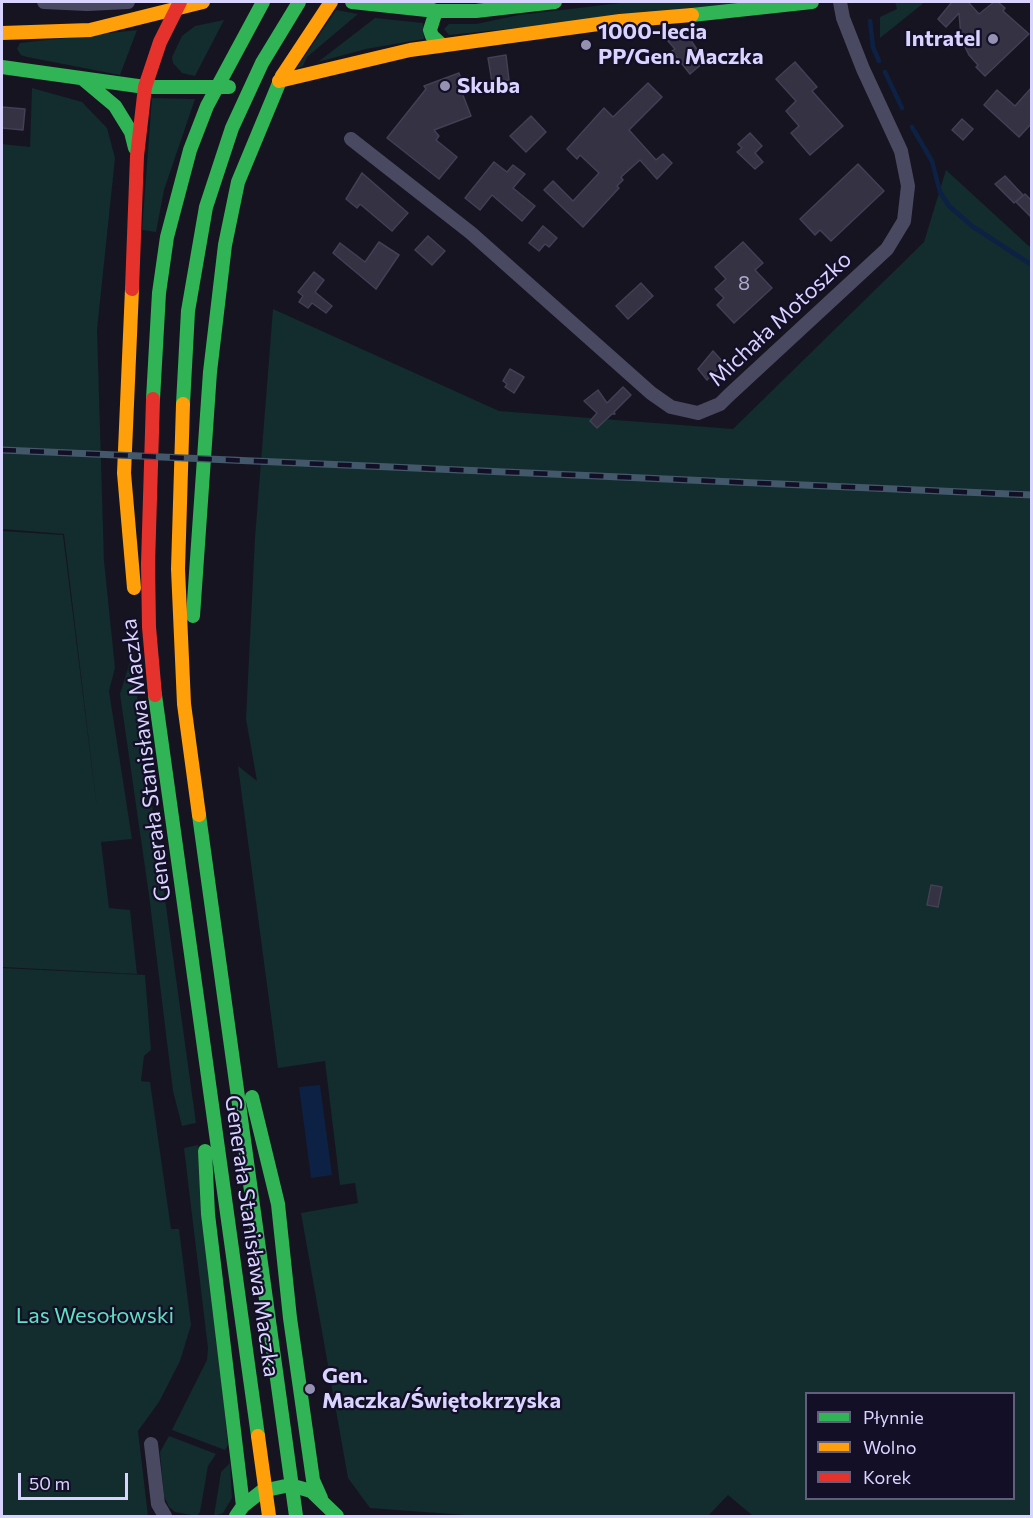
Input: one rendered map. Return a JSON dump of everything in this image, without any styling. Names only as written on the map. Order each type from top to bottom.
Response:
[{"type":"main road","points":[[2,61],[3,33],[90,30],[178,5],[203,2]]},
{"type":"main road","name":"Generała Stanisława Maczka","points":[[296,1516],[279,1381],[221,978],[195,780],[180,641],[182,449],[188,322],[198,244],[209,197],[232,128],[262,63],[299,2]]},
{"type":"main road","points":[[195,780],[196,717],[191,659],[210,372],[225,245],[238,182],[279,81],[306,36],[331,2]]},
{"type":"main road","points":[[352,2],[436,11],[476,11],[555,2]]},
{"type":"main road","points":[[410,2],[436,11]]},
{"type":"main road","points":[[2,67],[145,87],[219,88],[279,81],[377,56],[442,45],[657,17],[774,8],[812,2]]},
{"type":"main road","points":[[165,772],[143,686],[124,473],[137,156],[145,87],[160,42],[178,5]]},
{"type":"main road","name":"Generała Stanisława Maczka","points":[[260,6],[227,64],[203,117],[190,150],[167,237],[159,293],[151,448],[149,627],[165,772],[269,1516]]},
{"type":"main road","points":[[436,11],[430,23],[430,30],[432,36],[442,45]]},
{"type":"main road","points":[[82,79],[115,106],[131,132],[137,156]]},
{"type":"main road","points":[[221,978],[278,1204],[290,1318],[313,1480],[321,1498],[337,1516]]},
{"type":"main road","points":[[199,1008],[208,1214],[243,1491],[237,1513]]},
{"type":"main road","points":[[237,1513],[262,1491],[278,1486],[301,1487],[321,1498]]},
{"type":"street","points":[[44,2],[87,4],[128,2]]},
{"type":"street","name":"Michała Motoszko","points":[[351,139],[471,233],[651,393],[671,407],[698,413],[720,404],[887,249],[904,221],[908,186],[902,151],[863,69],[843,18],[840,2]]},
{"type":"street","points":[[87,4],[90,30]]},
{"type":"street","points":[[151,1444],[158,1504],[165,1516]]},
{"type":"green space","points":[[629,2],[770,2],[449,35],[444,29],[449,24],[476,24],[519,15]]},
{"type":"green space","points":[[895,2],[925,2],[880,38],[880,17],[897,9]]},
{"type":"green space","points":[[336,10],[358,14],[307,57],[303,66],[296,69]]},
{"type":"green space","points":[[375,18],[423,23],[424,39],[366,49],[318,62]]},
{"type":"green space","points":[[224,20],[195,76],[182,73],[173,63],[172,57],[182,36],[195,26]]},
{"type":"green space","points":[[137,30],[120,75],[27,57],[21,55],[17,49],[20,43]]},
{"type":"green space","points":[[32,88],[82,102],[107,128],[115,158],[97,330],[104,561],[115,668],[109,691],[132,839],[101,842],[109,908],[130,910],[137,974],[2,967],[2,531],[63,535],[97,808],[64,534],[2,529],[2,144],[30,147]]},
{"type":"green space","points":[[152,98],[195,99],[164,190],[156,232],[142,230]]},
{"type":"green space","points":[[946,170],[1031,248],[1031,1516],[753,1516],[728,1495],[708,1516],[478,1516],[370,1508],[348,1478],[301,1213],[358,1203],[355,1183],[340,1185],[325,1061],[278,1068],[238,766],[257,781],[246,719],[255,538],[273,309],[499,411],[733,429],[924,242]]},
{"type":"green space","points":[[134,649],[136,689],[196,1123],[182,1126],[173,1091],[149,895],[120,694]]},
{"type":"green space","name":"Las Wesołowski","points":[[2,968],[145,975],[151,1050],[144,1056],[141,1081],[150,1082],[171,1229],[179,1229],[191,1325],[180,1361],[159,1402],[138,1431],[148,1516],[2,1516]]},
{"type":"green space","points":[[198,1145],[228,1445],[225,1450],[172,1430],[207,1360],[208,1348],[184,1148]]},
{"type":"green space","points":[[169,1436],[216,1454],[208,1466],[200,1512],[197,1516],[175,1512],[169,1507],[164,1496],[160,1452]]},
{"type":"green space","points":[[230,1463],[232,1498],[223,1513],[214,1516],[221,1472]]},
{"type":"water","points":[[320,1085],[332,1175],[311,1178],[299,1087]]},
{"type":"building","name":"Intratel","points":[[952,2],[970,2],[979,14],[994,2],[998,2],[1005,8],[1003,11],[1029,34],[985,76],[976,67],[978,65],[964,45],[966,43],[961,37],[959,13],[946,27],[938,19]]},
{"type":"building","points":[[683,29],[705,61],[690,74],[672,51],[675,49],[668,41]]},
{"type":"building","points":[[506,55],[509,80],[492,82],[488,58]]},
{"type":"building","points":[[795,62],[817,87],[812,91],[843,126],[810,155],[791,133],[799,126],[786,111],[796,101],[776,79]]},
{"type":"building","points":[[459,73],[464,89],[461,90],[471,116],[434,130],[439,136],[436,140],[457,157],[439,179],[387,138],[426,89],[424,86]]},
{"type":"building","points":[[648,83],[662,97],[629,130],[656,160],[663,154],[672,163],[657,179],[640,160],[621,177],[623,180],[617,186],[619,188],[583,227],[544,190],[553,181],[573,201],[599,173],[580,155],[577,159],[567,149],[604,108],[613,117]]},
{"type":"building","points":[[1032,87],[1032,123],[1019,137],[984,105],[997,90],[1015,106]]},
{"type":"building","points":[[2,107],[25,109],[23,130],[2,128]]},
{"type":"building","points":[[531,116],[546,132],[526,152],[510,136]]},
{"type":"building","points":[[962,119],[973,129],[963,140],[952,130]]},
{"type":"building","points":[[750,133],[762,146],[755,153],[763,162],[755,169],[737,152],[742,148],[738,144]]},
{"type":"building","points":[[494,162],[507,172],[513,165],[525,174],[513,188],[535,206],[522,221],[492,195],[480,210],[465,198]]},
{"type":"building","points":[[858,164],[884,191],[831,241],[820,230],[815,235],[800,219]]},
{"type":"building","points":[[362,173],[408,213],[392,231],[360,204],[357,208],[346,199]]},
{"type":"building","points":[[1005,176],[1023,195],[1014,203],[995,184]]},
{"type":"building","points":[[1025,194],[1032,201],[1032,218],[1016,202]]},
{"type":"building","points":[[543,226],[557,238],[549,247],[545,244],[539,251],[529,243]]},
{"type":"building","points":[[428,236],[445,251],[432,265],[415,250]]},
{"type":"building","points":[[379,242],[399,255],[376,289],[333,253],[340,243],[365,262]]},
{"type":"building","points":[[743,242],[763,263],[755,270],[772,288],[734,323],[717,305],[724,298],[715,289],[726,279],[715,267]]},
{"type":"building","points":[[314,272],[324,280],[315,292],[332,306],[326,313],[312,303],[308,308],[299,302],[303,296],[298,292]]},
{"type":"building","points":[[641,283],[653,296],[628,319],[616,306]]},
{"type":"building","points":[[713,351],[724,363],[707,380],[698,369]]},
{"type":"building","points":[[510,369],[524,377],[514,393],[505,387],[507,384],[503,381]]},
{"type":"building","points":[[623,387],[631,395],[614,412],[615,414],[612,414],[597,428],[590,421],[597,413],[584,401],[598,390],[607,403]]},
{"type":"building","points":[[931,885],[942,887],[938,907],[927,905]]},
{"type":"waterway","points":[[870,21],[873,47],[879,61]]},
{"type":"waterway","points":[[885,72],[902,108]]},
{"type":"waterway","points":[[912,127],[932,161],[940,192],[949,206],[972,226],[1032,265]]},
{"type":"railway","points":[[2,450],[1032,495]]},
{"type":"traffic: fast","points":[[153,399],[159,293],[167,237],[190,150],[207,106],[263,2]]},
{"type":"traffic: fast","points":[[183,404],[188,311],[206,207],[232,128],[262,63],[299,2]]},
{"type":"traffic: fast","points":[[352,2],[436,11],[476,11],[555,2]]},
{"type":"traffic: fast","points":[[410,2],[436,11]]},
{"type":"traffic: fast","points":[[692,15],[812,2]]},
{"type":"traffic: fast","points":[[436,11],[430,30],[432,36],[442,45]]},
{"type":"traffic: fast","points":[[2,67],[145,87],[229,87]]},
{"type":"traffic: fast","points":[[193,616],[210,372],[225,245],[238,182],[282,76]]},
{"type":"traffic: fast","points":[[84,80],[115,106],[131,132],[135,148]]},
{"type":"traffic: fast","points":[[155,695],[258,1436]]},
{"type":"traffic: fast","points":[[199,815],[296,1516]]},
{"type":"traffic: fast","points":[[252,1097],[278,1204],[290,1318],[313,1480],[321,1498]]},
{"type":"traffic: fast","points":[[205,1151],[208,1214],[243,1506]]},
{"type":"traffic: fast","points":[[236,1516],[243,1506],[262,1491],[290,1485],[311,1491],[337,1516]]},
{"type":"traffic: slow","points":[[2,33],[90,30],[203,2]]},
{"type":"traffic: slow","points":[[282,76],[331,2]]},
{"type":"traffic: slow","points":[[279,81],[410,50],[620,21],[692,15]]},
{"type":"traffic: slow","points":[[132,289],[124,473],[134,588]]},
{"type":"traffic: slow","points":[[183,404],[178,569],[184,704],[199,815]]},
{"type":"traffic: slow","points":[[258,1436],[269,1516]]},
{"type":"traffic: jam","points":[[132,289],[137,156],[145,87],[160,42],[180,2]]},
{"type":"traffic: jam","points":[[153,399],[148,564],[149,627],[155,695]]},
{"type":"place","name":"Intratel","points":[[993,39]]},
{"type":"place","name":"1000-lecia PP/Gen. Maczka","points":[[586,45]]},
{"type":"place","name":"Skuba","points":[[445,86]]},
{"type":"place","name":"Gen. Maczka/Świętokrzyska","points":[[310,1389]]}]
